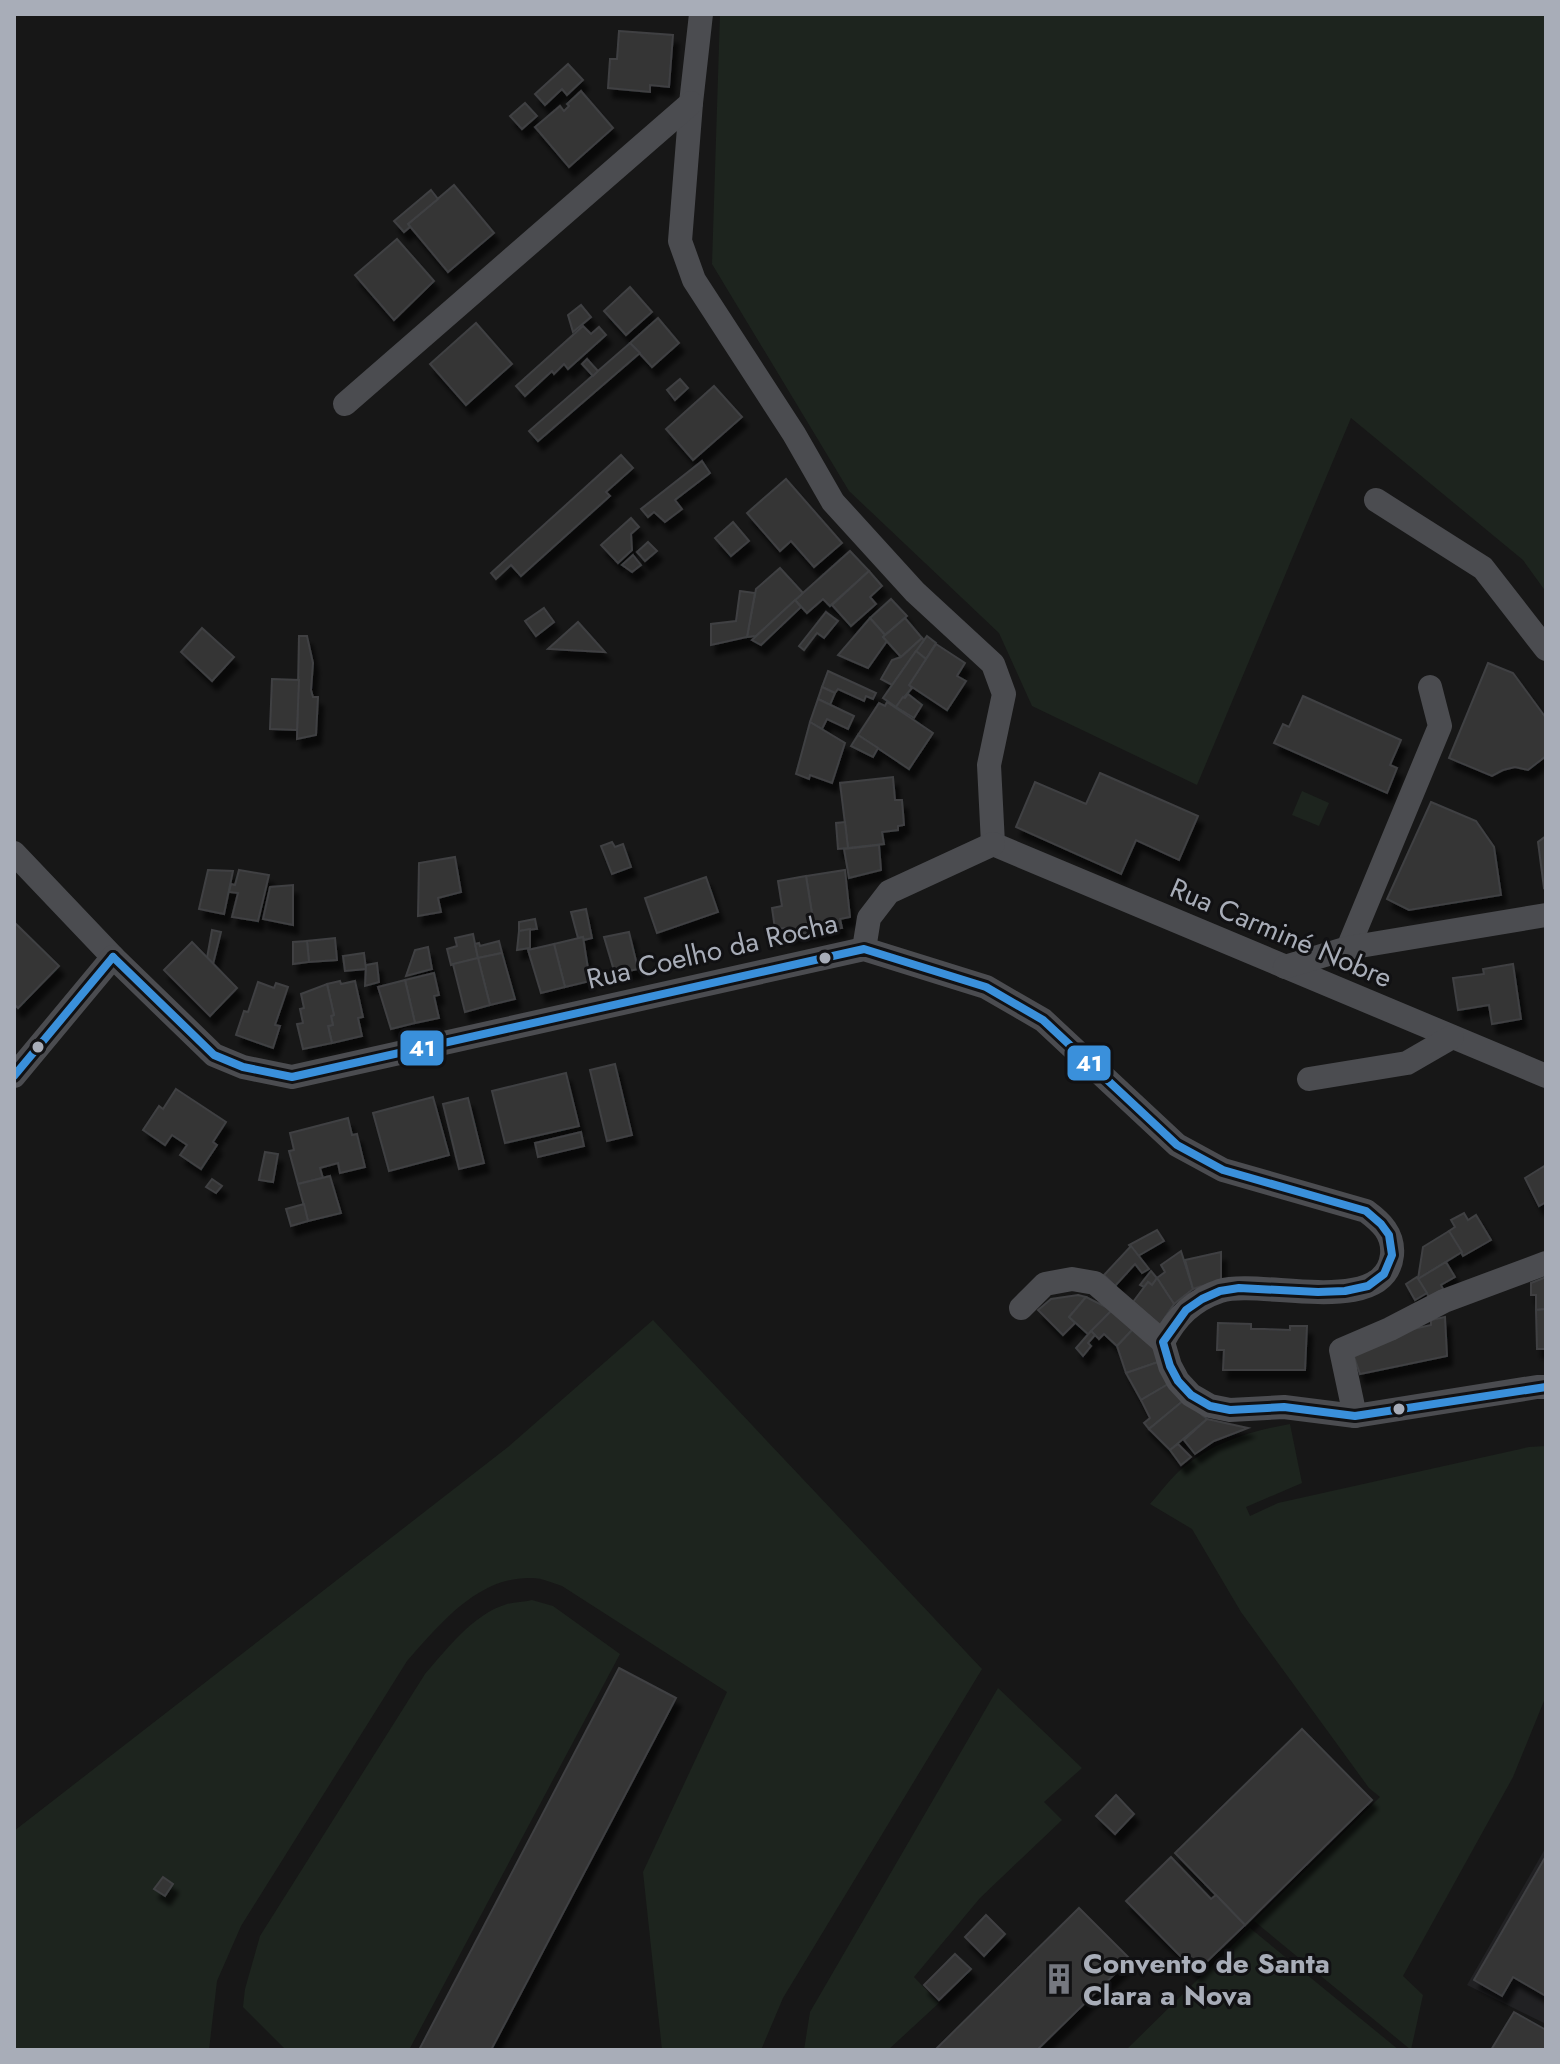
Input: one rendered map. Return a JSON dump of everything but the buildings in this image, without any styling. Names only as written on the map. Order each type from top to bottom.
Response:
[{"type":"street","points":[[701,14],[680,241],[694,280],[794,434],[833,502],[915,592],[993,664],[1004,694],[989,765],[993,844],[889,892],[869,918],[864,949]]},
{"type":"street","points":[[345,404],[691,103]]},
{"type":"street","points":[[1376,500],[1483,568],[1546,649]]},
{"type":"street","points":[[1348,948],[1440,726],[1430,687]]},
{"type":"street","name":"Rua Carminé Nobre","points":[[993,844],[1546,1076]]},
{"type":"street","name":"Rua Coelho da Rocha","points":[[14,853],[113,957],[214,1055],[243,1067],[292,1077],[864,949],[986,987],[1043,1020],[1177,1145],[1223,1170],[1366,1211],[1382,1223],[1391,1238],[1392,1256],[1387,1270],[1372,1286],[1346,1291],[1224,1289],[1186,1309],[1172,1324],[1163,1342]]},
{"type":"street","points":[[1285,967],[1348,948],[1546,915]]},
{"type":"street","points":[[14,1076],[113,957]]},
{"type":"street","points":[[1309,1079],[1407,1063],[1452,1037]]},
{"type":"street","points":[[1355,1416],[1341,1350],[1444,1301],[1546,1263]]},
{"type":"street","points":[[1021,1308],[1045,1284],[1072,1279],[1095,1283],[1163,1342],[1170,1366],[1191,1395],[1210,1406],[1230,1410],[1284,1407],[1355,1416],[1546,1387]]},
{"type":"shaded area","points":[[720,14],[1546,14],[1546,592],[1523,560],[1351,418],[1197,785],[1032,706],[999,633],[849,491],[712,264]]},
{"type":"shaded area","points":[[1302,791],[1329,803],[1319,826],[1292,815]]},
{"type":"shaded area","points":[[653,1320],[982,1669],[783,1998],[761,2050],[662,2050],[643,1872],[727,1692],[562,1586],[532,1578],[512,1579],[477,1594],[447,1618],[407,1661],[241,1926],[217,1981],[209,2050],[14,2050],[14,1831],[508,1447]]},
{"type":"shaded area","points":[[1290,1424],[1302,1483],[1246,1507],[1250,1516],[1278,1503],[1529,1447],[1546,1446],[1546,1696],[1513,1777],[1403,1976],[1423,1995],[1411,2050],[1254,1921],[1380,1797],[1369,1788],[1241,1612],[1192,1529],[1150,1504],[1180,1470],[1209,1450],[1248,1434]]},
{"type":"shaded area","points":[[532,1600],[553,1606],[620,1654],[409,2050],[286,2050],[243,2007],[260,1936],[425,1674],[462,1633],[483,1616],[507,1604]]},
{"type":"shaded area","points":[[998,1688],[1082,1768],[1044,1802],[1062,1820],[980,1898],[914,1977],[939,2003],[888,2050],[804,2050],[810,2012]]},
{"type":"shaded area","points":[[1546,1847],[1546,2024],[1467,1985]]},
{"type":"shaded area","points":[[1250,1928],[1399,2050],[1126,2050]]},
{"type":"transit line","name":"41","points":[[113,957],[214,1055],[243,1067],[292,1077],[864,949],[986,987],[1043,1020],[1177,1145],[1223,1170],[1366,1211],[1381,1224],[1389,1235],[1392,1255],[1384,1274],[1368,1286],[1318,1292],[1239,1288],[1220,1291],[1186,1310],[1163,1342],[1170,1366],[1191,1395],[1210,1406],[1230,1410],[1284,1407],[1355,1416],[1546,1387]]},
{"type":"transit line","name":"41","points":[[14,1076],[113,957]]},
{"type":"place","name":"Convento de Santa Clara a Nova","points":[[1059,1979]]}]
